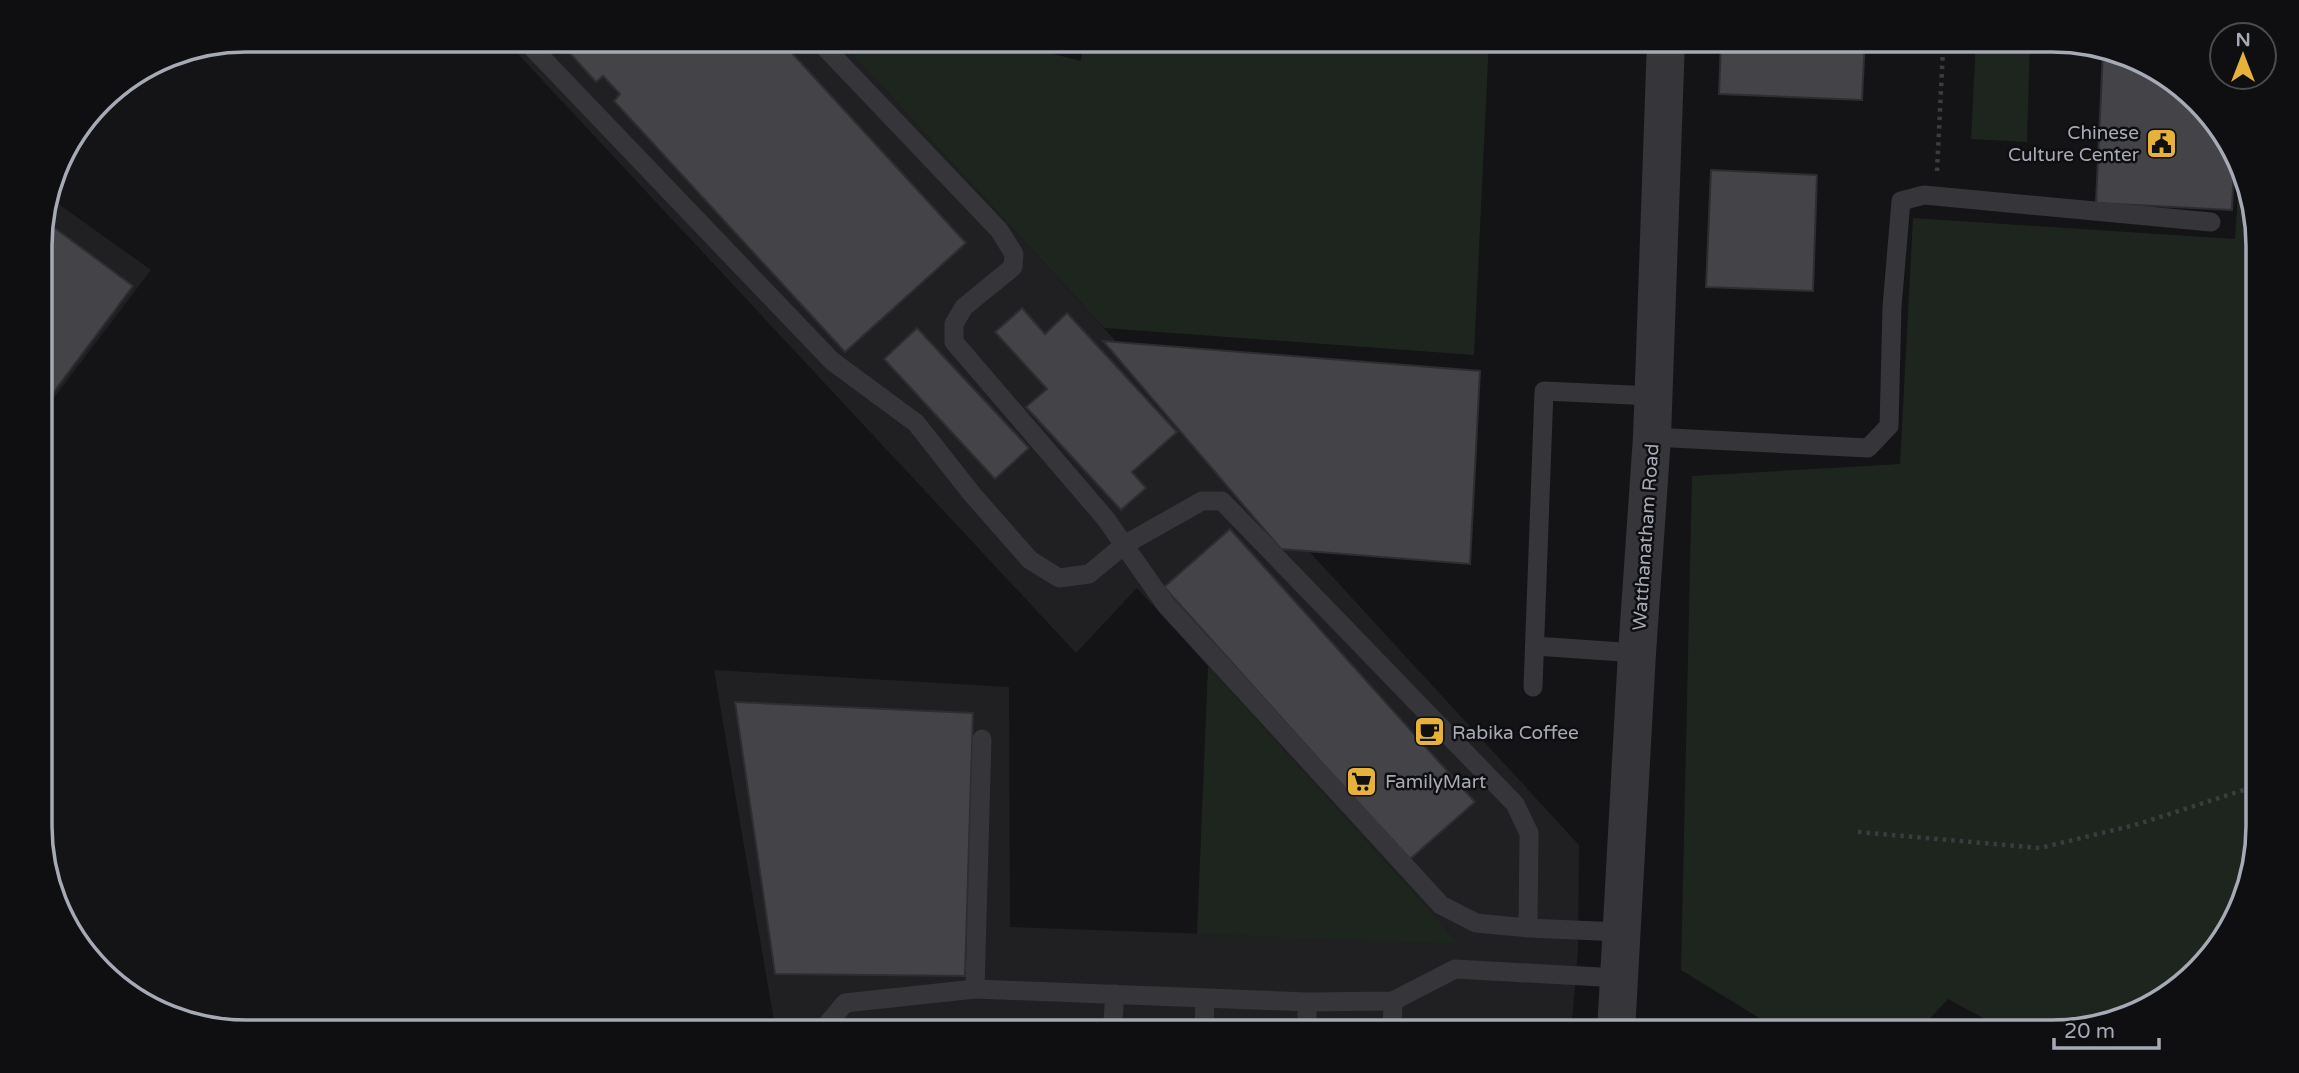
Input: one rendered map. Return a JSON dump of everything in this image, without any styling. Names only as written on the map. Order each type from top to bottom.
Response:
[{"type":"street","name":"Watthanatham Road","points":[[1617,1020],[1652,437],[1659,52]]},
{"type":"lane","points":[[537,53],[832,361],[916,423],[972,494],[1030,560],[1059,578],[1089,575],[1124,545],[1202,501],[1222,501],[1515,804],[1529,833],[1528,928]]},
{"type":"lane","points":[[830,53],[999,230],[1014,254],[1013,267],[964,307],[954,324],[954,342],[1106,519],[1166,605],[1441,905],[1476,923],[1621,932]]},
{"type":"lane","points":[[1652,437],[1868,448],[1889,426],[1892,307],[1901,201],[1924,195],[2211,222]]},
{"type":"lane","points":[[1533,687],[1544,391],[1653,396]]},
{"type":"lane","points":[[1535,646],[1637,653]]},
{"type":"lane","points":[[975,989],[982,739]]},
{"type":"lane","points":[[831,1020],[845,1003],[975,989],[1307,1002],[1393,1001],[1455,969],[1619,978]]},
{"type":"lane","points":[[1113,1020],[1115,994]]},
{"type":"lane","points":[[1204,1020],[1205,998]]},
{"type":"lane","points":[[1392,1020],[1393,1001]]},
{"type":"lane","points":[[1307,1002],[1307,1020]]},
{"type":"path","points":[[1935,196],[1943,52]]},
{"type":"path","points":[[1858,832],[2040,848],[2135,825],[2246,789]]},
{"type":"shaded area","points":[[1488,52],[1474,355],[1104,328],[851,53],[1048,53],[1081,61],[1082,53]]},
{"type":"shaded area","points":[[1975,52],[2030,52],[2027,142],[1971,139]]},
{"type":"shaded area","points":[[517,53],[851,53],[1579,845],[1578,952],[1572,1020],[774,1020],[714,670],[1009,687],[1010,927],[1459,943],[1137,588],[1076,653]]},
{"type":"shaded area","points":[[2238,190],[2245,221],[2246,246],[2246,840],[2243,865],[2232,901],[2221,924],[2206,945],[2190,964],[2150,995],[2103,1014],[2066,1020],[1987,1020],[1948,999],[1929,1020],[1762,1020],[1681,970],[1692,476],[1900,464],[1913,218],[2235,239]]},
{"type":"shaded area","points":[[58,203],[151,270],[53,400],[53,233]]},
{"type":"shaded area","points":[[1208,666],[1460,944],[1197,934]]},
{"type":"building","points":[[1721,52],[1864,52],[1862,100],[1719,94]]},
{"type":"building","points":[[570,53],[792,53],[966,243],[845,352],[614,101],[620,94],[603,76],[596,82]]},
{"type":"building","name":"Chinese Culture Center","points":[[2103,59],[2150,78],[2190,109],[2221,149],[2232,172],[2232,210],[2096,203]]},
{"type":"building","points":[[1711,170],[1817,175],[1813,291],[1706,287]]},
{"type":"building","points":[[53,227],[133,286],[53,393]]},
{"type":"building","points":[[1022,308],[1045,334],[1067,313],[1177,432],[1132,472],[1146,488],[1121,510],[1026,407],[1047,389],[995,332]]},
{"type":"building","points":[[917,328],[1029,448],[995,479],[884,359]]},
{"type":"building","points":[[1103,341],[1480,371],[1470,564],[1281,549]]},
{"type":"building","points":[[1230,529],[1475,802],[1409,860],[1164,587]]},
{"type":"building","points":[[735,702],[973,713],[965,976],[775,974]]},
{"type":"place","name":"Chinese Culture Center","points":[[2162,143]]},
{"type":"place","name":"Rabika Coffee","points":[[1429,732]]},
{"type":"place","name":"FamilyMart","points":[[1362,781]]}]
